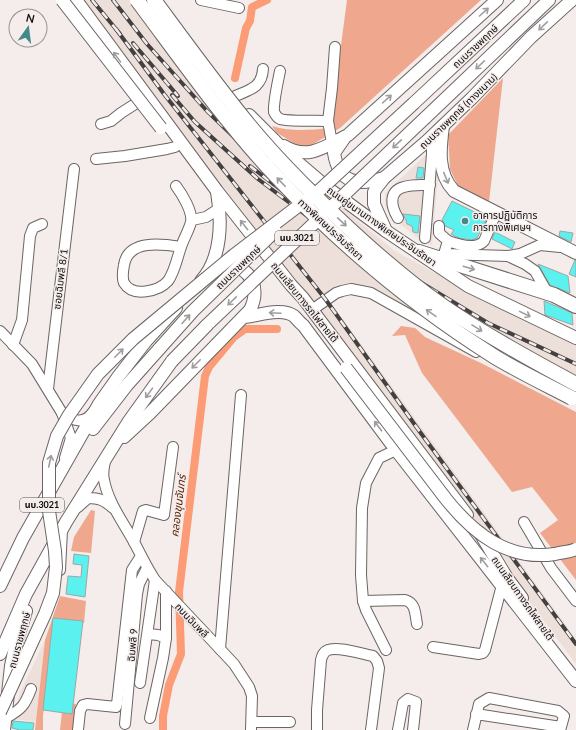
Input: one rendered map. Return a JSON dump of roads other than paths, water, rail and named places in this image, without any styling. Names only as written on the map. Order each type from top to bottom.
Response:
[{"type":"highway","name":"ทางพิเศษประจิมรัถยา","points":[[138,0],[202,88],[246,143],[275,176],[325,227],[413,301],[496,357],[576,400]]},
{"type":"highway","name":"ทางพิเศษประจิมรัถยา","points":[[154,0],[254,131],[307,189],[365,243],[406,278],[443,306],[528,358],[576,384]]},
{"type":"highway","points":[[418,252],[443,257],[548,294],[576,306]]},
{"type":"main road","points":[[62,0],[175,147],[214,187]]},
{"type":"main road","name":"ถนนเลียบทางรถไฟสายใต้","points":[[76,0],[146,97],[214,187],[312,310],[472,522],[468,535]]},
{"type":"main road","points":[[145,0],[227,105],[250,117]]},
{"type":"main road","name":"ถนนคู่ขนานทางพิเศษประจิมรัถยา","points":[[158,0],[176,26],[250,117],[270,137],[329,189],[386,231],[468,286],[576,338]]},
{"type":"main road","points":[[384,178],[366,183],[359,183],[343,175],[338,168],[334,153],[348,135],[497,0]]},
{"type":"main road","name":"ถนนราชพฤกษ์","points":[[0,654],[26,594],[71,514],[108,452],[172,361],[213,319],[549,0]]},
{"type":"main road","name":"ถนนราชพฤกษ์ (ทางขนาน)","points":[[386,231],[377,211],[374,198],[377,187],[384,178],[443,126],[531,37],[572,0]]},
{"type":"main road","name":"ถนนราชพฤกษ์","points":[[62,472],[114,402],[193,311],[229,275],[523,1]]},
{"type":"main road","points":[[443,126],[440,151],[441,162],[446,180],[454,191],[571,251]]},
{"type":"main road","points":[[270,137],[290,150],[298,152],[323,149],[348,135]]},
{"type":"main road","name":"ถนนราชพฤกษ์","points":[[206,275],[213,258],[219,236],[221,221],[220,208],[214,187]]},
{"type":"main road","points":[[4,713],[53,593],[56,568],[49,511],[49,463],[57,436],[69,415],[98,374],[133,339],[234,255],[286,214],[319,191]]},
{"type":"main road","name":"ถนนราชพฤกษ์","points":[[0,586],[23,538],[62,472],[99,404],[146,341],[206,275],[217,267],[224,265],[238,267],[249,275],[254,288],[254,302],[250,310],[150,413],[108,452]]},
{"type":"main road","points":[[291,285],[299,302],[346,368],[459,516],[470,527],[503,548],[522,553],[536,555],[550,554],[576,549]]},
{"type":"main road","name":"ถนนเลียบทางรถไฟสายใต้","points":[[244,317],[272,312],[284,313],[294,316],[310,333],[396,450],[468,535],[502,585],[576,681]]},
{"type":"main road","points":[[294,316],[306,322],[330,345]]},
{"type":"main road","points":[[557,330],[576,333]]},
{"type":"main road","name":"ถนนเลียบทางรถไฟสายใต้","points":[[468,535],[475,528],[479,531],[508,578],[576,672]]},
{"type":"main road","name":"ถนนราชพฤกษ์","points":[[0,569],[23,538]]},
{"type":"main road","name":"ถนนราชพฤกษ์","points":[[4,730],[4,713],[15,647],[28,604],[48,554]]},
{"type":"street","points":[[201,0],[239,8]]},
{"type":"street","points":[[332,143],[328,121],[335,47]]},
{"type":"street","points":[[233,97],[258,85],[262,80],[264,69]]},
{"type":"street","points":[[280,71],[274,112],[276,116],[280,119],[288,120],[328,121]]},
{"type":"street","points":[[101,124],[111,121],[146,97]]},
{"type":"street","points":[[425,238],[432,146],[427,141]]},
{"type":"street","points":[[96,159],[167,150],[175,147]]},
{"type":"street","name":"ซอยฉิมพลี 8/1","points":[[48,389],[74,169]]},
{"type":"street","points":[[398,218],[393,211],[392,204],[392,198],[395,192],[399,188],[405,186],[430,185]]},
{"type":"street","points":[[176,186],[187,205],[192,220],[172,273],[167,281],[158,288],[147,291],[136,291],[128,287],[124,282],[123,272],[125,260],[134,250],[142,246],[155,244],[181,247]]},
{"type":"street","points":[[192,220],[206,217],[220,208]]},
{"type":"street","points":[[439,226],[440,233],[448,241],[468,246],[481,244],[484,241],[496,213]]},
{"type":"street","points":[[13,345],[22,320],[31,232],[33,228],[42,224]]},
{"type":"street","points":[[448,241],[443,257],[508,256],[520,254],[540,245],[571,251]]},
{"type":"street","points":[[508,256],[525,264],[535,272],[548,294]]},
{"type":"street","points":[[312,310],[336,293],[342,291],[351,289],[371,293],[548,392],[576,406]]},
{"type":"street","points":[[0,331],[32,364],[62,413],[71,438],[62,472]]},
{"type":"street","points":[[220,649],[241,395]]},
{"type":"street","points":[[62,413],[75,420],[83,421],[89,417],[99,404]]},
{"type":"street","points":[[134,542],[143,511],[146,510],[164,515],[173,447]]},
{"type":"street","points":[[386,650],[366,610],[364,601],[361,575],[362,508],[366,483],[379,458],[396,450]]},
{"type":"street","name":"ถนนฉิมพลี","points":[[108,452],[103,471],[104,480],[117,512],[155,580],[234,664],[249,687],[252,696],[251,726]]},
{"type":"street","name":"ถนนฉิมพลี","points":[[71,514],[88,498],[104,500],[117,512]]},
{"type":"street","points":[[524,522],[551,568],[576,601]]},
{"type":"street","points":[[4,713],[47,618],[58,587],[62,530]]},
{"type":"street","points":[[78,730],[80,711],[83,705],[87,704],[116,707],[132,570],[141,556]]},
{"type":"street","name":"ฉิมพลี 9","points":[[125,724],[137,594],[139,584],[147,568]]},
{"type":"street","points":[[140,683],[155,580]]},
{"type":"street","points":[[433,647],[479,654],[483,653],[502,585]]},
{"type":"street","points":[[150,718],[166,638],[168,593]]},
{"type":"street","points":[[364,601],[409,601],[413,605],[417,624]]},
{"type":"street","points":[[148,634],[166,638]]},
{"type":"street","points":[[318,730],[317,710],[321,660],[323,653],[327,650],[335,649],[373,656],[377,661],[379,668],[371,730]]},
{"type":"street","points":[[4,713],[19,711],[26,703],[31,689]]},
{"type":"street","points":[[473,730],[476,714],[479,704],[489,698],[558,711],[564,716],[562,727],[535,727],[476,714]]},
{"type":"street","points":[[398,730],[403,703],[408,699],[416,702],[413,730]]},
{"type":"street","points":[[251,726],[290,722]]},
{"type":"waterway","points":[[235,78],[246,28],[250,21],[252,7],[267,0]]},
{"type":"waterway","name":"คลองขุนจันทร์","points":[[163,730],[163,716],[169,685],[181,654],[179,592],[205,376],[209,367],[234,337],[245,329],[277,329]]},
{"type":"railway","points":[[92,0],[120,34]]},
{"type":"railway","points":[[113,0],[147,44],[207,111],[261,163],[322,214],[395,267],[488,323],[576,364]]},
{"type":"railway","points":[[116,29],[164,94],[326,300],[420,432],[576,644]]},
{"type":"railway","points":[[133,43],[178,96]]},
{"type":"railway","points":[[172,95],[195,122],[258,179],[383,273],[449,317],[534,361],[576,379]]},
{"type":"railway","points":[[250,166],[307,210]]},
{"type":"railway","points":[[416,288],[506,340]]},
{"type":"place","name":"อาคารปฏิบัติการ การทางพิเศษฯ","points":[[465,221]]}]
